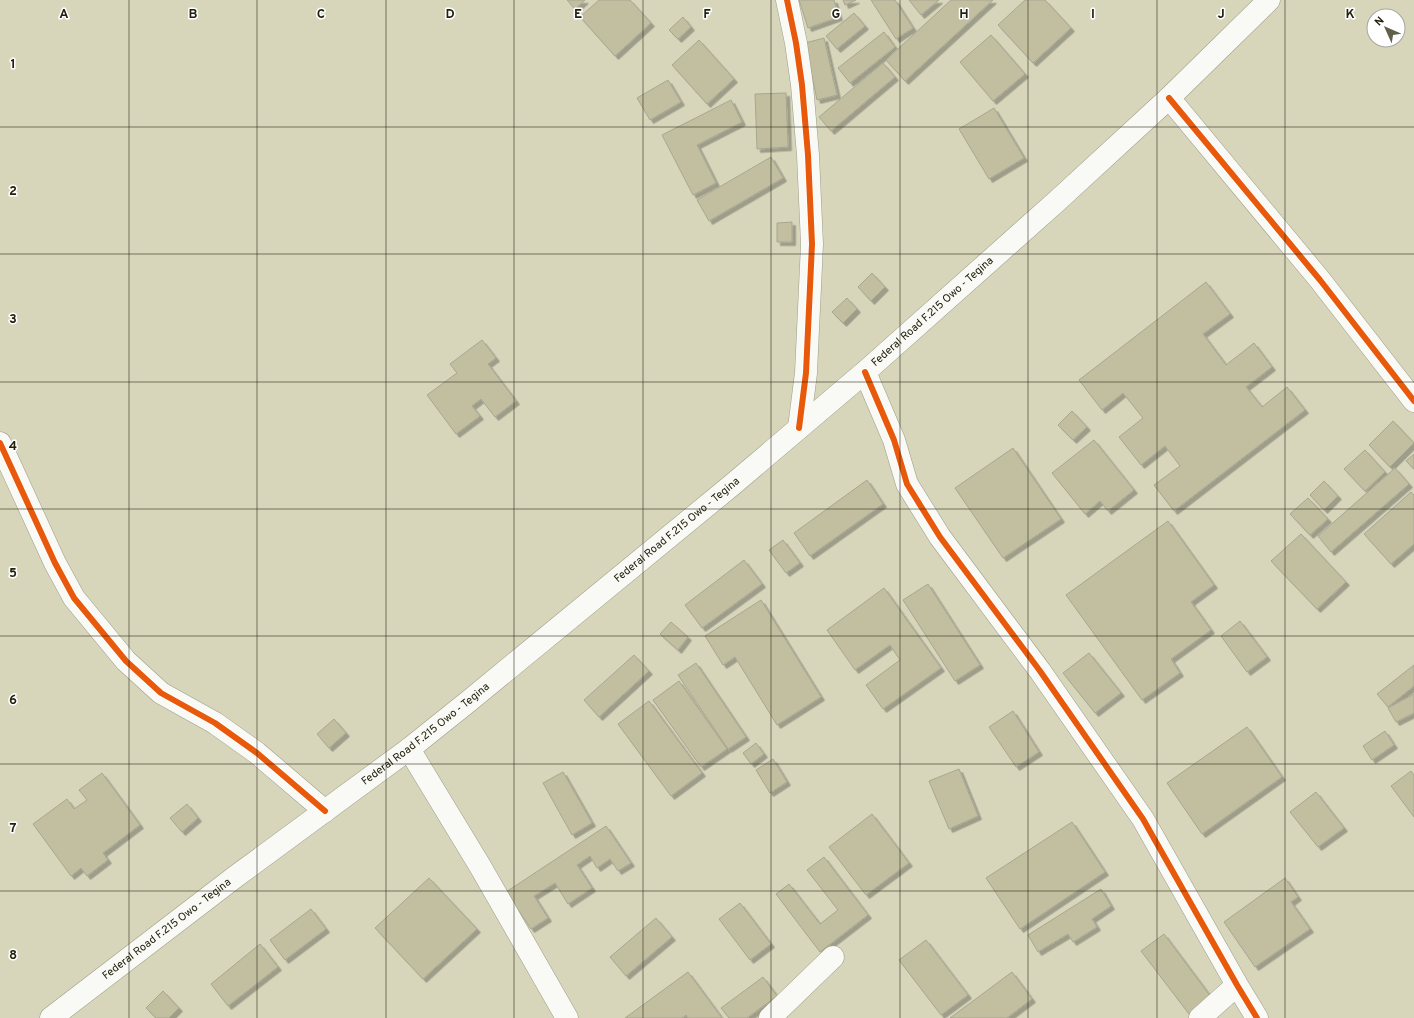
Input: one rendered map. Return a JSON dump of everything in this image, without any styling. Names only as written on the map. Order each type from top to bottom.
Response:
[{"type":"street","points":[[787,0],[796,43],[802,85],[808,155],[812,244],[806,373],[799,428]]},
{"type":"street","name":"Federal Road F.215 Owo - Tegina","points":[[51,1018],[409,748],[475,696],[799,428],[865,372],[1057,201],[1169,98],[1269,0]]},
{"type":"street","points":[[1169,98],[1320,280],[1414,401]]},
{"type":"street","points":[[865,372],[894,440],[907,484],[940,537],[1040,670],[1143,819],[1237,986],[1257,1018]]},
{"type":"street","points":[[0,443],[55,564],[74,598],[126,661],[161,693],[215,723],[257,753],[325,811]]},
{"type":"street","points":[[409,748],[480,866],[567,1018]]},
{"type":"street","points":[[770,1018],[833,957]]},
{"type":"street","points":[[1200,1018],[1237,986]]},
{"type":"building","points":[[567,0],[585,0],[575,9]]},
{"type":"building","points":[[599,0],[630,0],[651,23],[615,56],[580,17]]},
{"type":"building","points":[[799,0],[834,0],[839,17],[808,28]]},
{"type":"building","points":[[843,0],[856,0],[845,5]]},
{"type":"building","points":[[871,0],[895,0],[913,28],[896,39]]},
{"type":"building","points":[[909,0],[939,0],[921,15]]},
{"type":"building","points":[[951,0],[993,0],[905,81],[886,60]]},
{"type":"building","points":[[1025,0],[1045,0],[1071,28],[1033,63],[998,25]]},
{"type":"building","points":[[854,13],[865,26],[837,49],[826,36]]},
{"type":"building","points":[[683,17],[691,27],[678,39],[669,30]]},
{"type":"building","points":[[884,32],[895,47],[850,83],[838,68]]},
{"type":"building","points":[[991,35],[1025,74],[993,101],[960,62]]},
{"type":"building","points":[[824,38],[837,95],[817,100],[805,43]]},
{"type":"building","points":[[699,40],[734,79],[707,104],[672,65]]},
{"type":"building","points":[[883,63],[895,77],[831,131],[819,117]]},
{"type":"building","points":[[668,80],[681,102],[650,120],[637,98]]},
{"type":"building","points":[[786,93],[788,147],[757,149],[755,94]]},
{"type":"building","points":[[731,100],[742,122],[697,145],[716,183],[693,195],[662,135]]},
{"type":"building","points":[[994,108],[1024,158],[989,179],[959,129]]},
{"type":"building","points":[[771,157],[783,178],[709,221],[697,200]]},
{"type":"building","points":[[792,222],[792,242],[777,242],[777,223]]},
{"type":"building","points":[[872,273],[885,287],[871,301],[858,287]]},
{"type":"building","points":[[1206,282],[1230,314],[1203,334],[1226,365],[1254,343],[1272,367],[1246,387],[1262,407],[1287,387],[1305,410],[1174,511],[1154,485],[1180,466],[1165,446],[1141,465],[1119,437],[1143,418],[1123,393],[1102,410],[1079,380]]},
{"type":"building","points":[[847,298],[857,309],[843,323],[832,312]]},
{"type":"building","points":[[482,340],[496,358],[488,364],[516,401],[495,417],[481,399],[472,406],[480,416],[456,434],[427,395],[457,373],[450,364]]},
{"type":"building","points":[[1072,411],[1087,427],[1073,440],[1058,425]]},
{"type":"building","points":[[1393,421],[1414,443],[1390,467],[1369,445]]},
{"type":"building","points":[[1094,440],[1134,490],[1108,511],[1100,501],[1085,514],[1052,473]]},
{"type":"building","points":[[1013,448],[1061,519],[1003,558],[955,488]]},
{"type":"building","points":[[1365,450],[1385,472],[1365,491],[1344,469]]},
{"type":"building","points":[[1414,454],[1414,469],[1406,461]]},
{"type":"building","points":[[1395,468],[1409,484],[1331,552],[1318,536]]},
{"type":"building","points":[[867,480],[883,504],[810,556],[794,533]]},
{"type":"building","points":[[1324,481],[1338,496],[1324,510],[1310,495]]},
{"type":"building","points":[[1411,492],[1414,495],[1414,544],[1391,564],[1364,534]]},
{"type":"building","points":[[1308,498],[1328,519],[1310,535],[1290,514]]},
{"type":"building","points":[[1168,521],[1214,585],[1191,602],[1211,630],[1171,659],[1180,673],[1142,700],[1066,595]]},
{"type":"building","points":[[1301,534],[1346,582],[1317,609],[1271,561]]},
{"type":"building","points":[[783,540],[800,563],[786,573],[769,550]]},
{"type":"building","points":[[744,560],[762,584],[702,628],[685,605]]},
{"type":"building","points":[[928,584],[980,665],[955,681],[903,600]]},
{"type":"building","points":[[884,588],[941,668],[883,709],[866,685],[900,660],[890,645],[855,670],[827,630]]},
{"type":"building","points":[[761,600],[821,697],[777,725],[735,657],[723,665],[705,636]]},
{"type":"building","points":[[1240,621],[1267,657],[1247,672],[1221,636]]},
{"type":"building","points":[[671,622],[688,637],[678,650],[660,634]]},
{"type":"building","points":[[1089,653],[1121,693],[1095,713],[1063,673]]},
{"type":"building","points":[[634,655],[649,671],[599,717],[584,700]]},
{"type":"building","points":[[696,663],[746,737],[728,749],[678,675]]},
{"type":"building","points":[[1414,665],[1414,686],[1388,707],[1377,694]]},
{"type":"building","points":[[679,681],[727,749],[701,767],[653,700]]},
{"type":"building","points":[[1414,694],[1414,713],[1396,722],[1388,708]]},
{"type":"building","points":[[649,701],[702,773],[671,796],[618,724]]},
{"type":"building","points":[[1013,711],[1039,752],[1016,767],[989,727]]},
{"type":"building","points":[[334,719],[346,733],[329,748],[317,734]]},
{"type":"building","points":[[1247,727],[1282,777],[1202,834],[1167,783]]},
{"type":"building","points":[[1385,731],[1394,745],[1372,760],[1363,746]]},
{"type":"building","points":[[756,743],[764,754],[751,764],[743,753]]},
{"type":"building","points":[[773,759],[787,782],[770,793],[756,770]]},
{"type":"building","points":[[959,769],[978,816],[949,829],[929,781]]},
{"type":"building","points":[[1411,771],[1414,775],[1414,817],[1391,786]]},
{"type":"building","points":[[563,772],[592,823],[572,835],[543,783]]},
{"type":"building","points":[[102,773],[140,825],[103,853],[108,860],[87,876],[81,868],[71,876],[33,824],[67,799],[74,809],[87,800],[79,790]]},
{"type":"building","points":[[1316,792],[1344,828],[1318,847],[1290,812]]},
{"type":"building","points":[[187,804],[198,818],[182,832],[170,818]]},
{"type":"building","points":[[872,814],[909,863],[866,895],[829,847]]},
{"type":"building","points":[[1072,822],[1105,872],[1020,929],[986,878]]},
{"type":"building","points":[[606,826],[631,863],[618,871],[610,859],[597,868],[590,856],[577,865],[592,888],[568,904],[555,883],[534,896],[548,918],[531,929],[506,892]]},
{"type":"building","points":[[824,857],[868,915],[820,952],[776,894],[789,884],[820,924],[838,910],[807,870]]},
{"type":"building","points":[[429,878],[477,929],[423,979],[375,928]]},
{"type":"building","points":[[1285,878],[1298,897],[1291,902],[1310,929],[1255,967],[1224,922]]},
{"type":"building","points":[[1101,889],[1111,906],[1092,919],[1097,927],[1073,942],[1068,934],[1038,952],[1028,935]]},
{"type":"building","points":[[740,903],[771,944],[750,960],[719,919]]},
{"type":"building","points":[[311,909],[326,929],[285,960],[270,940]]},
{"type":"building","points":[[656,918],[672,937],[626,976],[610,957]]},
{"type":"building","points":[[1164,934],[1211,997],[1189,1014],[1141,951]]},
{"type":"building","points":[[926,940],[968,995],[941,1015],[899,960]]},
{"type":"building","points":[[260,944],[278,967],[228,1006],[211,984]]},
{"type":"building","points":[[688,972],[722,1018],[688,1018],[686,1015],[682,1018],[625,1018]]},
{"type":"building","points":[[1012,972],[1032,999],[1007,1018],[950,1018]]},
{"type":"building","points":[[763,977],[777,996],[747,1018],[729,1018],[721,1008]]},
{"type":"building","points":[[163,991],[179,1008],[169,1018],[156,1018],[146,1008]]},
{"type":"cycle path","points":[[787,0],[796,43],[802,85],[808,155],[812,244],[806,373],[799,428]]},
{"type":"cycle path","points":[[1169,98],[1320,280],[1414,401]]},
{"type":"cycle path","points":[[865,372],[894,440],[907,484],[940,537],[1040,671],[1143,819],[1257,1018]]},
{"type":"cycle path","points":[[0,443],[55,563],[74,598],[126,661],[161,693],[215,723],[257,753],[325,811]]}]
